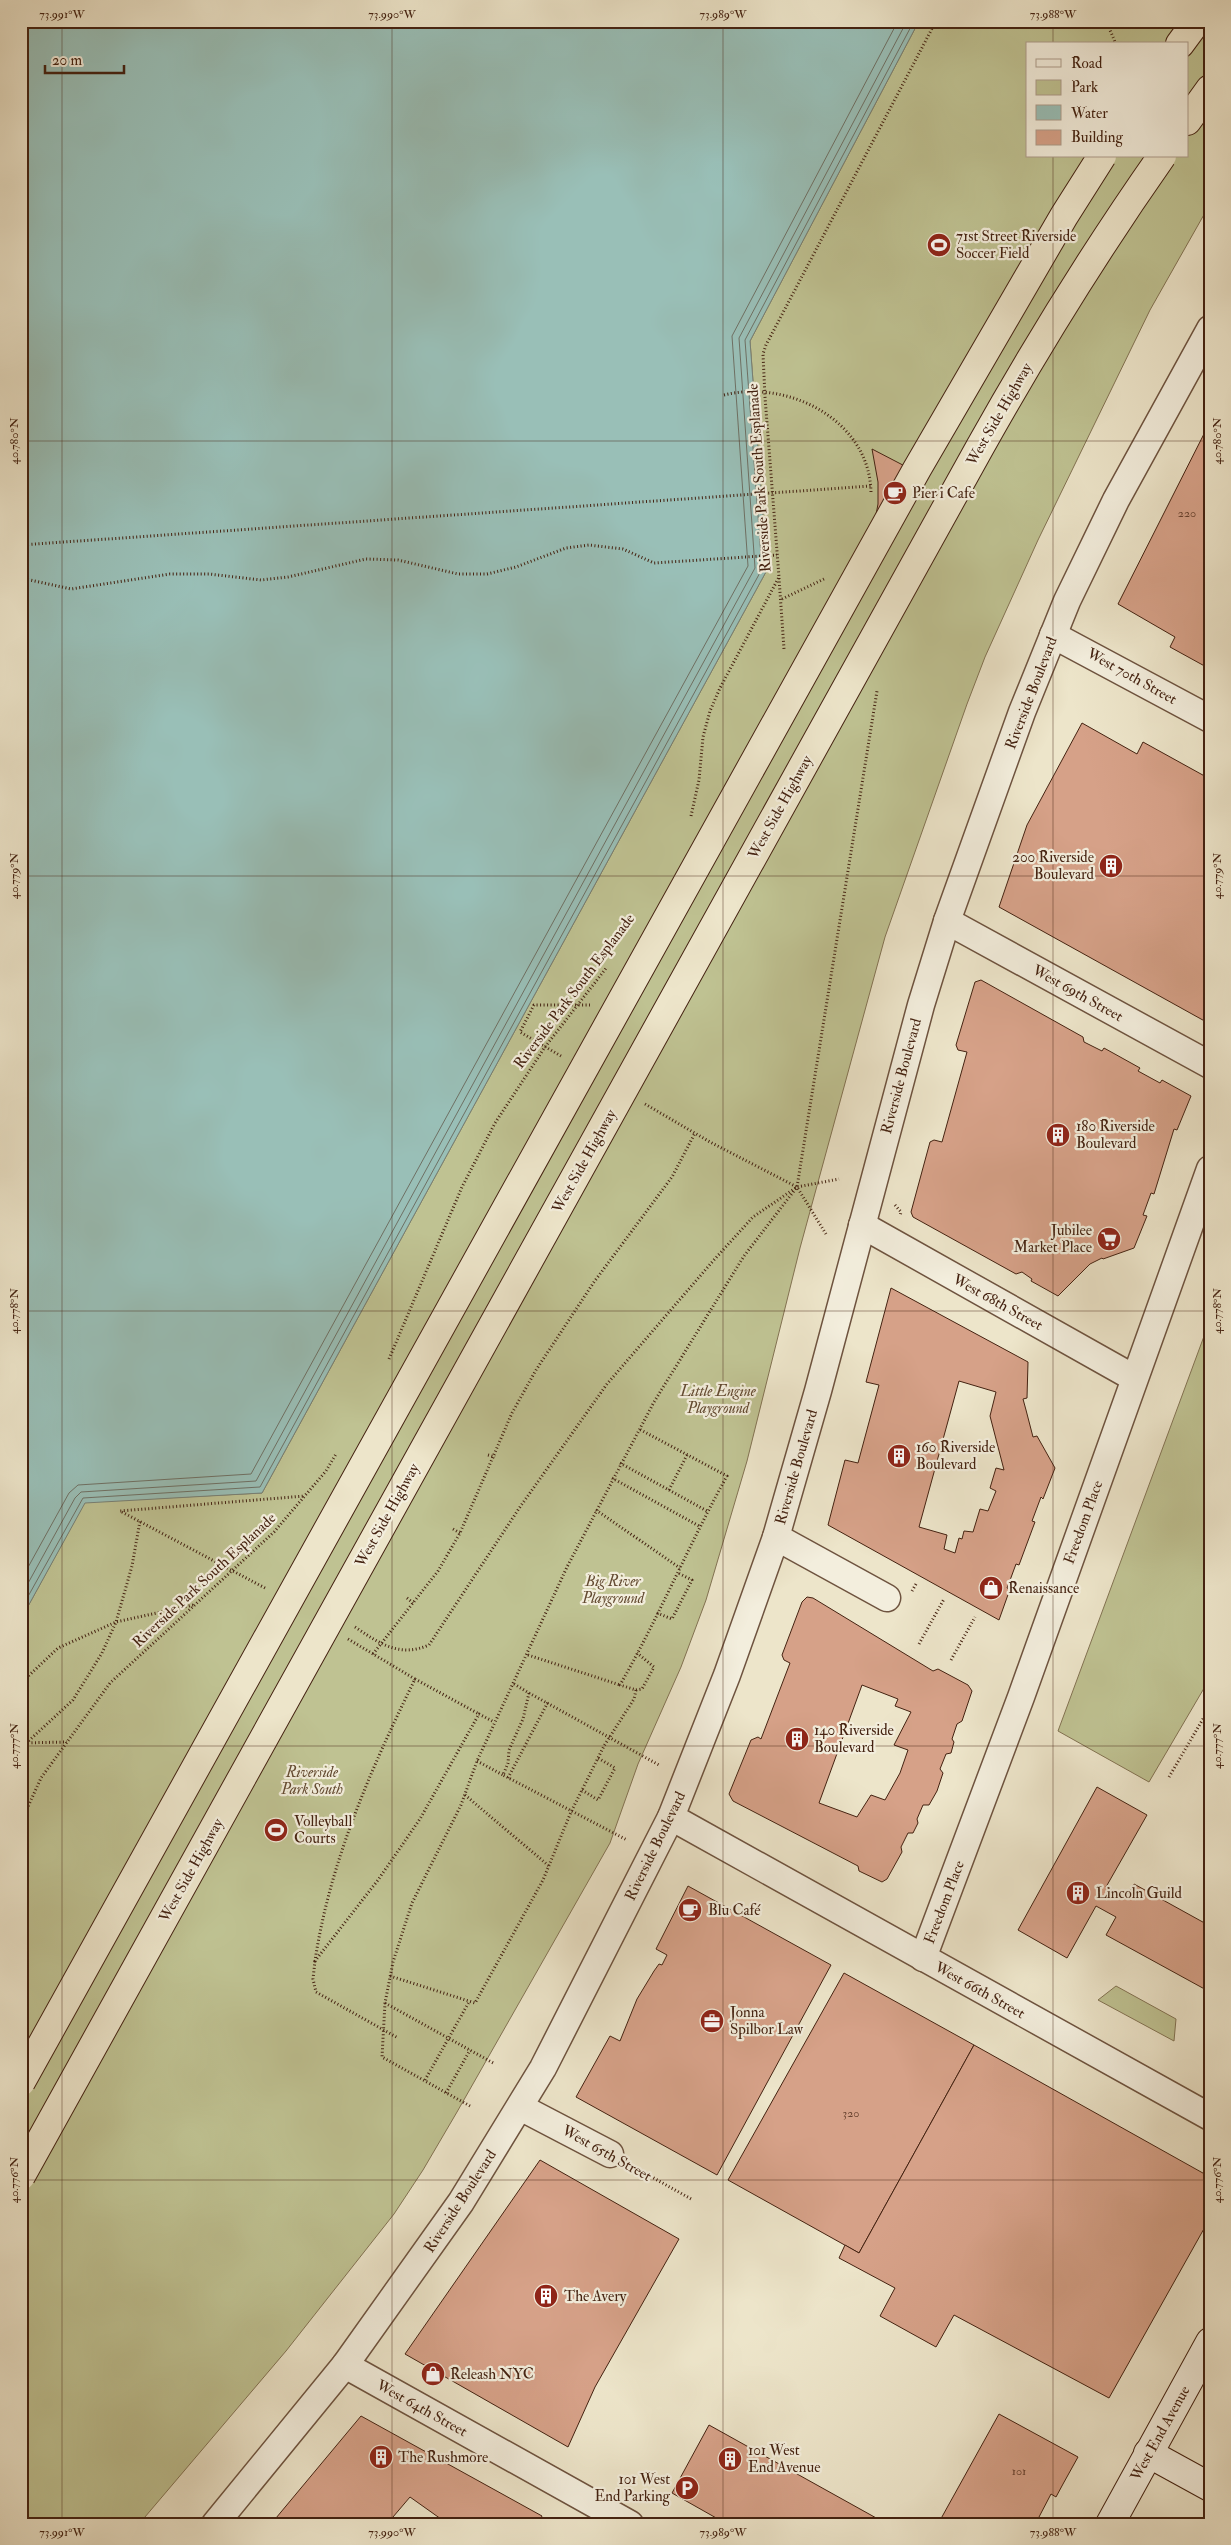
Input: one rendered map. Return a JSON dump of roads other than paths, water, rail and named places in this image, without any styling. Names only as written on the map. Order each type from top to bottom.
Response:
[{"type":"highway","points":[[1182,42],[1198,21]]},
{"type":"highway","points":[[1188,120],[1210,89]]},
{"type":"highway","points":[[21,2082],[916,469],[1064,216],[1101,158]]},
{"type":"highway","name":"West Side Highway","points":[[21,2176],[984,439],[1067,301],[1161,158]]},
{"type":"main road","name":"West End Avenue","points":[[1110,2524],[1210,2342]]},
{"type":"main road","points":[[1148,2453],[1210,2486]]},
{"type":"street","name":"Riverside Boulevard","points":[[214,2524],[345,2365],[433,2244],[520,2106],[572,2015],[671,1817],[728,1675],[776,1537],[862,1226],[920,1005],[947,921],[1022,712],[1067,601],[1141,451],[1208,338]]},
{"type":"street","name":"West 70th Street","points":[[1053,635],[1210,718]]},
{"type":"street","name":"West 69th Street","points":[[947,921],[1210,1065]]},
{"type":"street","name":"Freedom Place","points":[[923,1958],[1021,1697],[1210,1169]]},
{"type":"street","name":"West 68th Street","points":[[862,1226],[1134,1378]]},
{"type":"street","points":[[776,1537],[888,1598]]},
{"type":"street","name":"West 66th Street","points":[[671,1817],[1210,2117]]},
{"type":"street","name":"West 65th Street","points":[[520,2106],[610,2154]]},
{"type":"street","name":"West 64th Street","points":[[345,2365],[630,2524]]},
{"type":"water","points":[[21,21],[919,21],[750,341],[767,570],[262,1493],[85,1503],[21,1619]]},
{"type":"place","name":"71st Street Riverside Soccer Field","points":[[939,245]]},
{"type":"place","name":"Pier i Cafe","points":[[895,493]]},
{"type":"place","name":"200 Riverside Boulevard","points":[[1111,866]]},
{"type":"place","name":"180 Riverside Boulevard","points":[[1058,1135]]},
{"type":"place","name":"Jubilee Market Place","points":[[1109,1239]]},
{"type":"place","name":"160 Riverside Boulevard","points":[[899,1456]]},
{"type":"place","name":"Renaissance","points":[[991,1588]]},
{"type":"place","name":"140 Riverside Boulevard","points":[[797,1739]]},
{"type":"place","name":"Volleyball Courts","points":[[276,1830]]},
{"type":"place","name":"Lincoln Guild","points":[[1078,1893]]},
{"type":"place","name":"Blu Café","points":[[690,1910]]},
{"type":"place","name":"Jonna Spilbor Law","points":[[712,2021]]},
{"type":"place","name":"The Avery","points":[[546,2296]]},
{"type":"place","name":"Releash NYC","points":[[433,2374]]},
{"type":"place","name":"The Rushmore","points":[[381,2457]]},
{"type":"place","name":"101 West End Avenue","points":[[730,2459]]},
{"type":"place","name":"101 West End Parking","points":[[687,2488]]},
{"type":"park label","name":"Little Engine Playground","points":[[718,1400]]},
{"type":"park label","name":"Big River Playground","points":[[613,1590]]},
{"type":"park label","name":"Riverside Park South","points":[[312,1780]]}]
